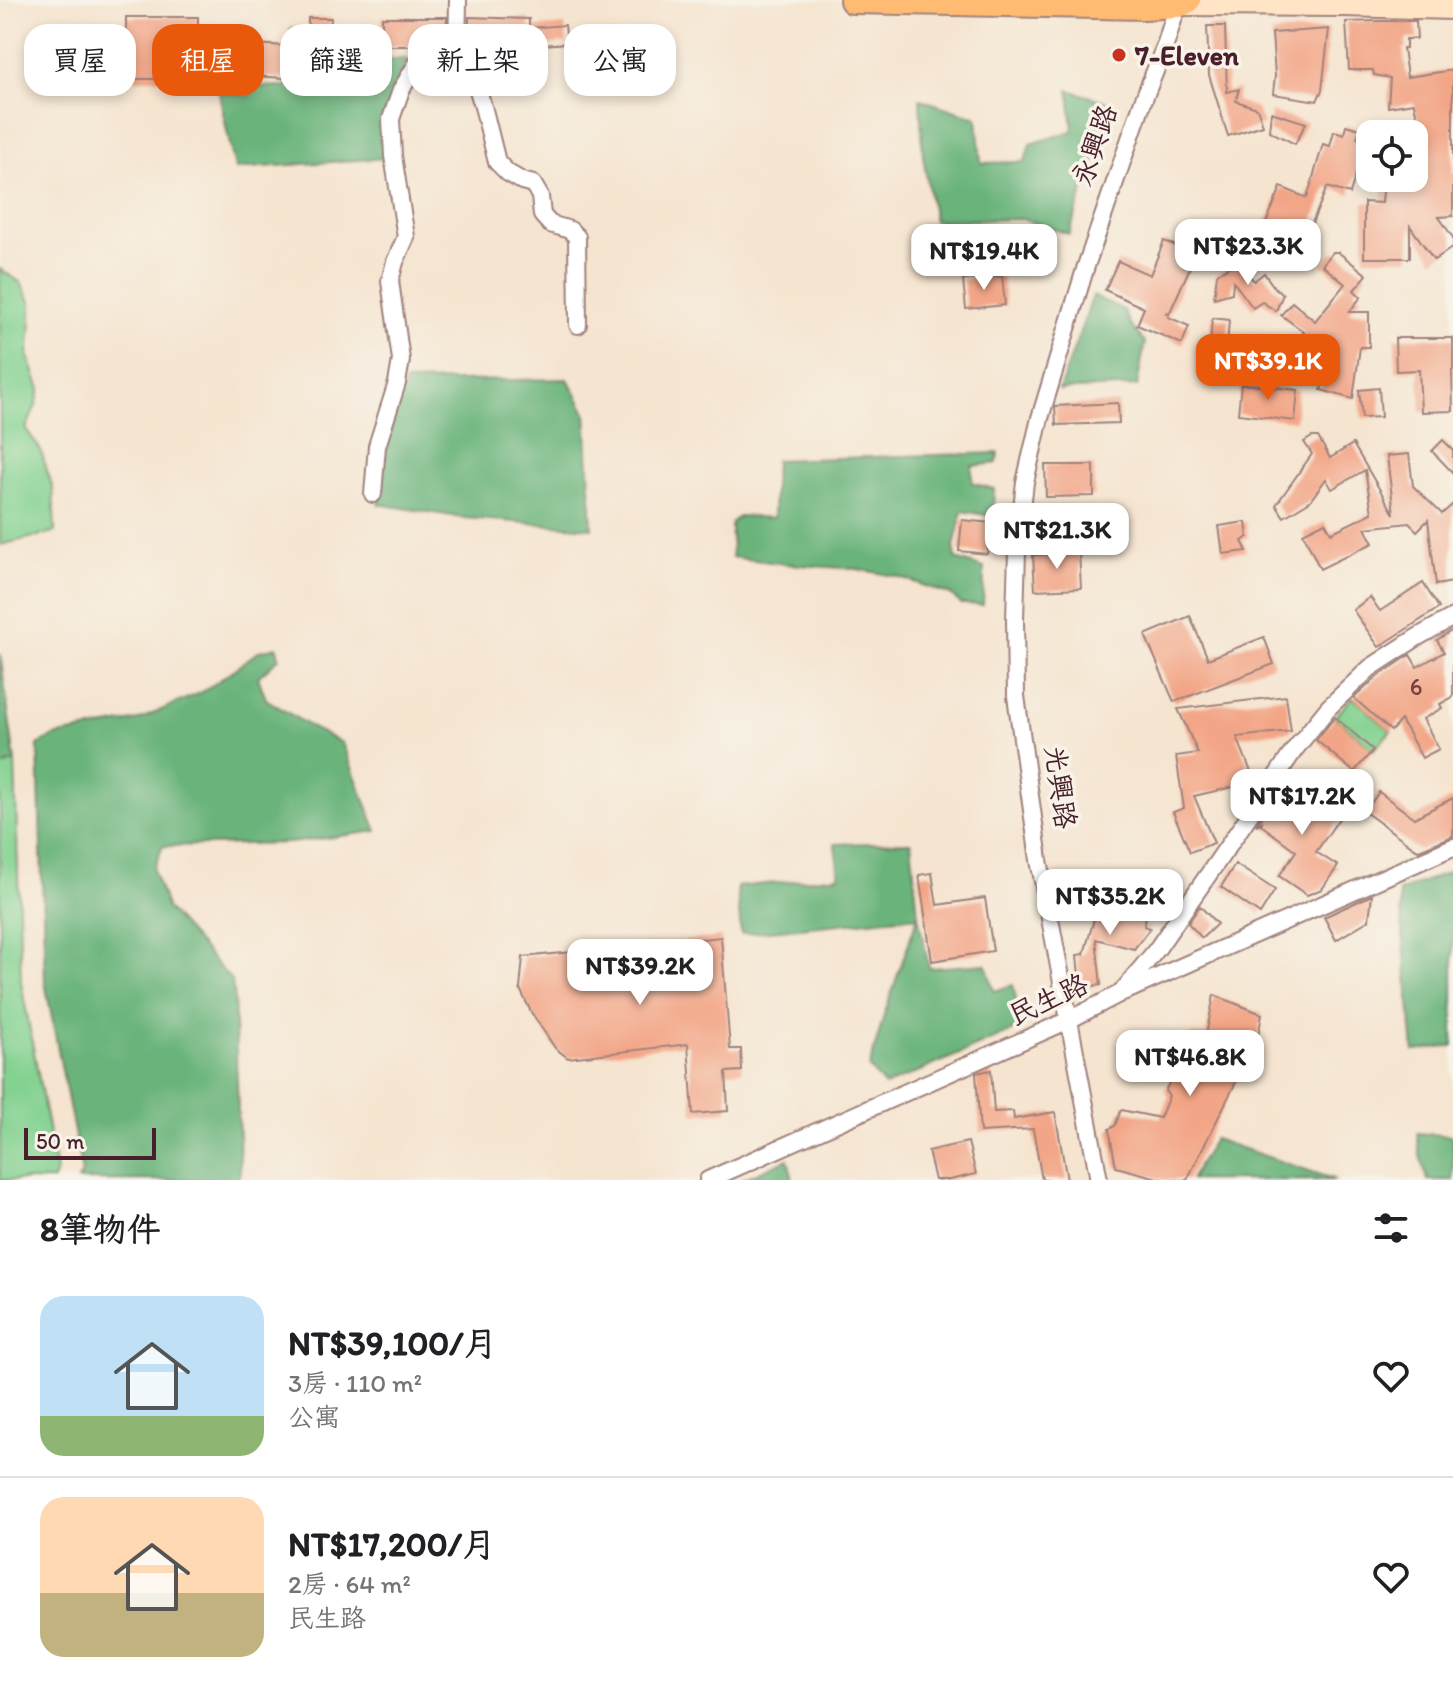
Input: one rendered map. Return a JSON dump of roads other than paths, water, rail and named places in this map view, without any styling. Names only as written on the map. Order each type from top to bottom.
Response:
[{"type":"main road","points":[[853,0],[1145,6],[1183,2]]},
{"type":"street","points":[[458,0],[458,24]]},
{"type":"street","points":[[1183,2],[1304,2],[1453,8]]},
{"type":"street","name":"永興路","points":[[1045,400],[1086,266],[1143,101],[1183,2]]},
{"type":"street","points":[[373,494],[377,446],[401,360],[390,281],[406,237],[393,156],[391,119],[408,78]]},
{"type":"street","points":[[480,96],[497,162],[508,173],[533,184],[540,196],[542,215],[550,224],[570,230],[577,237],[578,325]]},
{"type":"street","name":"光興路","points":[[1045,400],[1025,482],[1017,551],[1016,696],[1039,860],[1099,1180]]},
{"type":"street","name":"民生路","points":[[708,1180],[1069,1020],[1121,993],[1157,949],[1295,749],[1328,708],[1370,668],[1453,617]]},
{"type":"street","points":[[1121,993],[1453,847]]},
{"type":"place","name":"7-Eleven","points":[[1119,55]]}]
